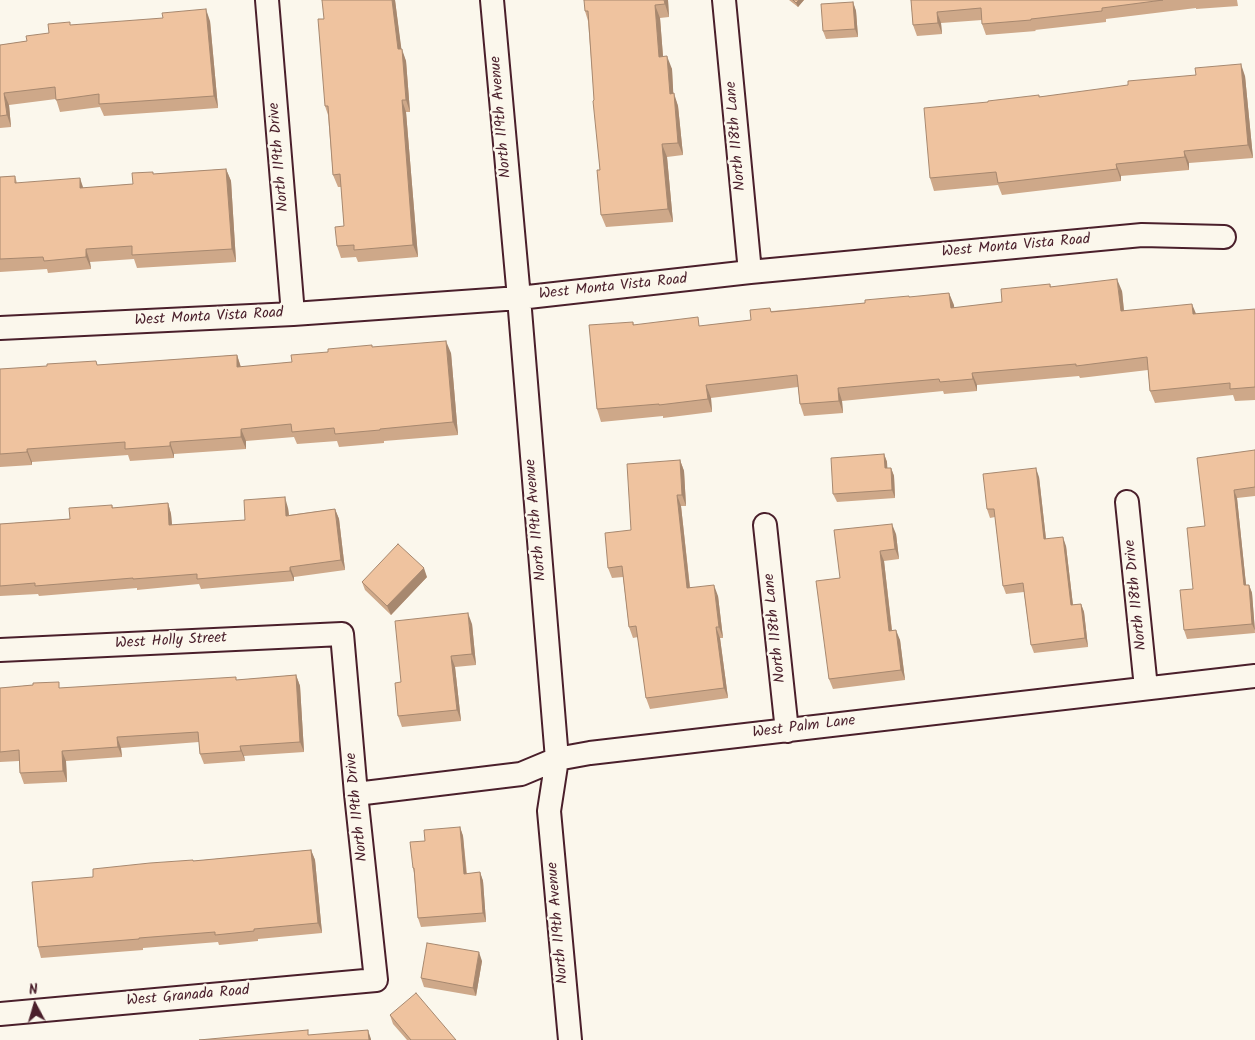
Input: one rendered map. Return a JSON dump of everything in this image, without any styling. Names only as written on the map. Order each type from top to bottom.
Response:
[{"type":"street","name":"North 119th Drive","points":[[267,0],[293,314]]},
{"type":"street","name":"North 119th Avenue","points":[[492,0],[558,759],[549,811],[570,1040]]},
{"type":"street","name":"North 118th Lane","points":[[724,0],[750,272]]},
{"type":"street","name":"West Monta Vista Road","points":[[0,328],[293,314],[519,298],[750,272],[1142,235],[1224,237]]},
{"type":"street","name":"North 118th Drive","points":[[1127,502],[1146,688]]},
{"type":"street","name":"North 118th Lane","points":[[765,525],[787,730]]},
{"type":"street","name":"North 119th Drive","points":[[342,634],[356,794],[376,980]]},
{"type":"street","name":"West Holly Street","points":[[0,650],[342,634]]},
{"type":"street","name":"West Palm Lane","points":[[356,794],[521,774],[558,759],[590,753],[1255,676]]},
{"type":"street","name":"West Granada Road","points":[[0,1014],[376,980]]},
{"type":"building","points":[[322,0],[392,0],[398,49],[402,49],[406,100],[402,100],[413,245],[354,250],[354,245],[337,246],[335,227],[344,226],[340,174],[333,175],[328,106],[325,106],[318,19],[324,19]]},
{"type":"building","points":[[584,0],[664,0],[665,4],[655,5],[659,57],[667,56],[670,94],[674,93],[678,143],[662,144],[668,209],[601,215],[597,170],[600,170],[593,101],[588,11],[585,11]]},
{"type":"building","points":[[911,0],[1163,0],[1102,8],[1102,11],[982,24],[981,8],[937,12],[938,23],[913,25]]},
{"type":"building","points":[[853,2],[855,29],[823,31],[821,4]]},
{"type":"building","points":[[206,9],[214,96],[99,104],[99,94],[56,100],[55,87],[4,93],[7,115],[0,116],[0,45],[27,41],[26,36],[49,33],[48,24],[70,22],[70,25],[163,18],[162,13]]},
{"type":"building","points":[[1241,64],[1248,145],[1184,151],[1185,157],[1116,164],[1117,169],[998,183],[996,172],[930,178],[924,108],[1039,95],[1039,97],[1128,85],[1128,81],[1196,75],[1195,68]]},
{"type":"building","points":[[226,169],[232,249],[132,255],[132,246],[86,249],[86,257],[44,261],[43,257],[0,259],[0,177],[15,176],[15,183],[80,178],[80,188],[133,184],[132,173],[153,172],[153,174]]},
{"type":"building","points":[[1117,279],[1121,311],[1192,304],[1193,314],[1255,309],[1255,387],[1230,389],[1230,383],[1150,391],[1147,357],[1076,366],[1076,364],[972,373],[973,379],[940,382],[939,379],[838,388],[839,401],[800,404],[797,375],[706,385],[708,399],[659,405],[597,409],[589,325],[633,322],[633,325],[698,317],[699,326],[751,320],[750,310],[770,308],[771,312],[865,303],[865,300],[949,293],[951,308],[1002,302],[1001,289],[1050,284],[1050,287]]},
{"type":"building","points":[[446,341],[453,422],[335,434],[334,428],[292,432],[291,424],[241,429],[241,437],[170,442],[170,446],[125,449],[125,442],[27,449],[27,452],[0,454],[0,369],[96,361],[97,365],[237,355],[237,367],[292,362],[291,355],[328,352],[328,349]]},
{"type":"building","points":[[1255,450],[1255,487],[1234,490],[1244,585],[1249,585],[1252,624],[1184,630],[1180,590],[1193,589],[1187,528],[1205,526],[1197,458]]},
{"type":"building","points":[[884,454],[885,468],[891,468],[892,490],[833,494],[831,458]]},
{"type":"building","points":[[680,460],[682,495],[677,495],[687,588],[714,585],[719,627],[716,627],[724,688],[646,698],[636,626],[629,627],[622,566],[608,568],[605,533],[631,530],[627,464]]},
{"type":"building","points":[[1036,468],[1044,539],[1063,537],[1071,605],[1081,604],[1085,638],[1031,645],[1023,583],[1003,586],[994,509],[987,509],[983,474]]},
{"type":"building","points":[[285,497],[286,516],[335,509],[341,560],[290,567],[290,571],[197,579],[197,574],[35,586],[35,583],[0,586],[0,524],[70,519],[69,508],[112,505],[112,508],[168,503],[169,525],[245,520],[244,500]]},
{"type":"building","points":[[892,524],[895,549],[880,551],[889,631],[896,630],[901,670],[829,679],[816,581],[840,578],[834,530]]},
{"type":"building","points":[[398,544],[424,568],[387,606],[362,582]]},
{"type":"building","points":[[468,613],[472,654],[451,656],[457,710],[398,716],[395,683],[401,682],[395,621]]},
{"type":"building","points":[[296,675],[300,742],[240,746],[241,751],[200,754],[198,732],[117,737],[118,747],[62,751],[63,771],[20,773],[19,750],[0,752],[0,688],[33,685],[33,683],[59,682],[59,688],[236,677],[236,680]]},
{"type":"building","points":[[460,827],[464,874],[480,872],[483,913],[418,918],[410,842],[425,841],[424,830]]},
{"type":"building","points":[[311,850],[318,923],[215,935],[215,932],[38,947],[32,882],[93,877],[93,869]]},
{"type":"building","points":[[427,943],[479,952],[473,988],[421,978]]},
{"type":"building","points":[[416,993],[456,1040],[411,1040],[390,1015]]},
{"type":"building","points":[[308,1030],[308,1035],[368,1030],[369,1040],[199,1040]]}]
